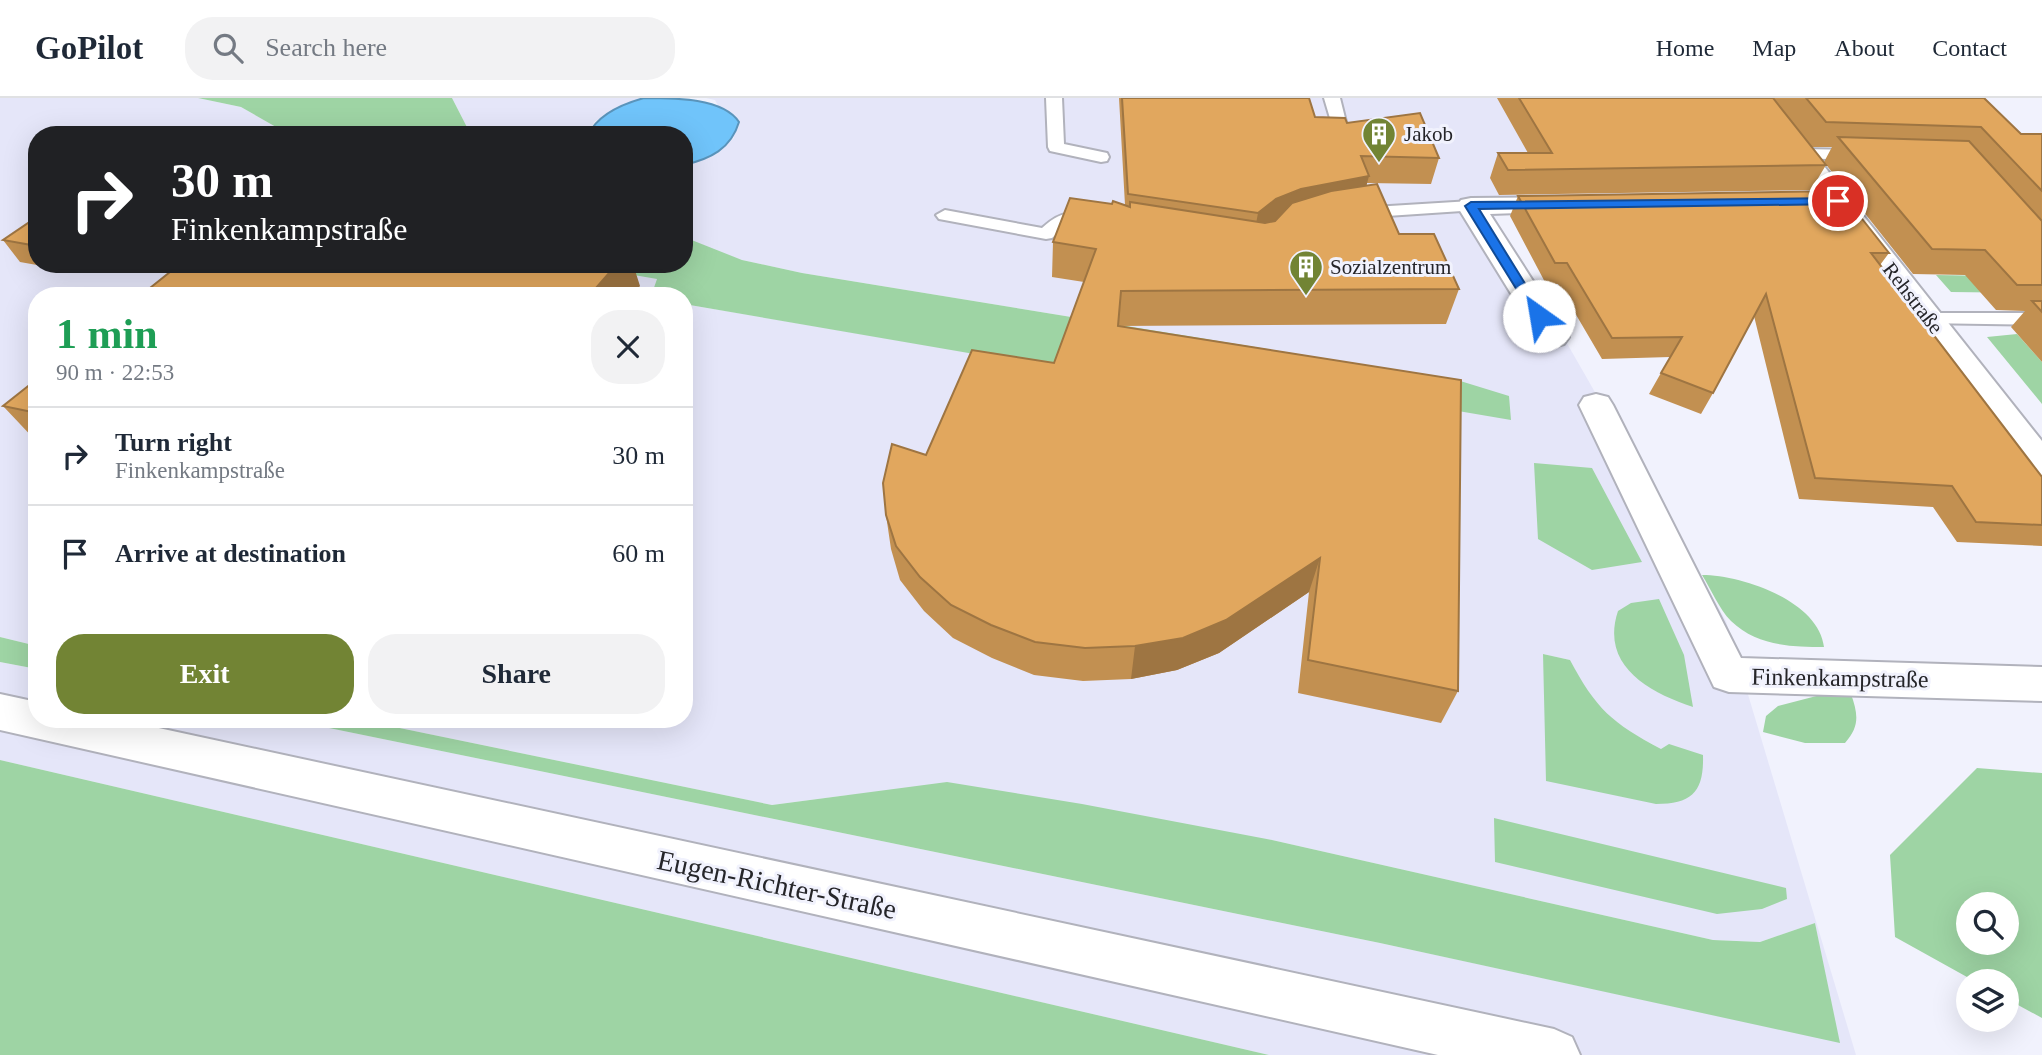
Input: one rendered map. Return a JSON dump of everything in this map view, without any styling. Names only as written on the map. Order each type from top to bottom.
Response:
[{"type":"street","name":"Rehstraße","points":[[1758,98],[1928,318],[2036,451]]},
{"type":"street","points":[[1797,202],[1838,201]]},
{"type":"street","points":[[1471,206],[1593,204]]},
{"type":"street","points":[[1471,206],[1553,338]]},
{"type":"street","name":"Finkenkampstraße","points":[[1596,405],[1729,676],[2042,684]]},
{"type":"street","name":"Eugen-Richter-Straße","points":[[0,712],[28,718]]},
{"type":"street","name":"Eugen-Richter-Straße","points":[[72,728],[1554,1055]]},
{"type":"lane","points":[[1054,98],[1056,147],[1101,157]]},
{"type":"lane","points":[[1332,98],[1338,122]]},
{"type":"lane","points":[[1801,154],[1879,156]]},
{"type":"lane","points":[[1337,215],[1392,209],[1471,206]]},
{"type":"lane","points":[[945,215],[1046,234],[1063,218],[1115,226]]},
{"type":"lane","points":[[1928,318],[2042,319]]},
{"type":"shaded area","points":[[0,98],[198,98],[241,107],[274,126],[28,126],[28,273],[622,273],[657,279],[654,287],[28,287],[28,644],[0,637]]},
{"type":"shaded area","points":[[452,98],[644,98],[616,108],[592,126],[466,126]]},
{"type":"shaded area","points":[[706,98],[1752,98],[1831,199],[1485,200],[1726,621],[1856,1055],[1269,1055],[0,760],[0,662],[28,667],[28,728],[329,728],[1380,943],[1839,1042],[1815,923],[1760,942],[1713,940],[1272,840],[848,795],[772,805],[400,728],[693,728],[693,306],[1055,367],[1064,344],[1511,419],[1457,380],[802,273],[742,260],[705,247],[693,241],[693,162],[716,154],[734,138],[715,100]],"holes":[[[1543,654],[1570,660],[1587,693],[1607,715],[1628,731],[1661,749],[1586,731],[1545,676]]]},
{"type":"green space","points":[[198,98],[452,98],[466,126],[274,126],[241,107]]},
{"type":"green space","points":[[693,241],[742,260],[802,273],[1457,380],[1509,396],[1511,420],[1065,344],[1056,368],[693,306],[693,287],[654,287],[657,279],[622,273],[693,273]]},
{"type":"green space","points":[[1936,275],[2042,277],[2042,293],[1951,292]]},
{"type":"green space","points":[[2017,334],[2042,362],[2042,404],[1987,337]]},
{"type":"green space","points":[[1534,463],[1592,468],[1642,562],[1592,570],[1538,539]]},
{"type":"green space","points":[[1702,575],[1719,576],[1757,586],[1794,604],[1808,616],[1819,631],[1824,647],[1775,643],[1752,636],[1731,621]]},
{"type":"green space","points":[[1659,599],[1684,655],[1693,707],[1660,693],[1632,674],[1616,647],[1614,630],[1618,611],[1631,603]]},
{"type":"green space","points":[[0,637],[28,644],[28,667],[0,662]]},
{"type":"green space","points":[[1543,654],[1570,660],[1597,703],[1630,731],[1661,749],[1669,744],[1703,755],[1701,778],[1694,793],[1679,801],[1656,804],[1546,781]]},
{"type":"green space","points":[[1828,693],[1851,694],[1856,720],[1845,743],[1805,743],[1763,732],[1766,716],[1778,706]]},
{"type":"green space","points":[[329,728],[400,728],[772,805],[947,782],[1272,840],[1713,940],[1760,942],[1815,923],[1840,1043],[1380,943]]},
{"type":"green space","points":[[0,760],[1269,1055],[0,1055]]},
{"type":"green space","points":[[1977,768],[2042,773],[2042,1018],[2019,1006],[2019,969],[1956,971],[1895,937],[1890,855]]},
{"type":"green space","points":[[1494,818],[1786,888],[1787,899],[1762,909],[1717,914],[1495,862]]},
{"type":"water","points":[[644,98],[698,101],[722,108],[739,122],[725,146],[711,156],[693,162],[693,126],[594,126],[604,116],[627,103]]},
{"type":"building","points":[[1122,98],[1309,98],[1315,117],[1345,118],[1347,123],[1420,113],[1439,158],[1361,156],[1369,176],[1301,189],[1276,199],[1258,213],[1128,194]]},
{"type":"building","points":[[1519,98],[1773,98],[1826,165],[1508,170],[1498,153],[1552,153]]},
{"type":"building","points":[[1806,98],[1984,98],[2021,134],[2042,134],[2042,191],[1981,127],[1826,122]]},
{"type":"building","points":[[1838,137],[1969,141],[2042,221],[2042,285],[2017,285],[1985,250],[1932,249]]},
{"type":"building","points":[[1377,184],[1399,234],[1434,234],[1459,289],[1121,291],[1118,326],[1461,380],[1458,691],[1308,660],[1320,558],[1226,620],[1183,638],[1135,646],[1085,648],[1035,642],[991,625],[951,605],[920,577],[896,546],[886,515],[883,483],[892,444],[926,455],[972,350],[1054,363],[1096,249],[1053,242],[1070,198],[1112,204],[1113,201],[1130,207],[1130,202],[1265,223],[1275,221],[1292,203],[1331,191]]},
{"type":"building","points":[[1840,191],[1889,253],[1871,253],[2042,477],[2042,525],[1976,522],[1952,486],[1815,478],[1766,294],[1713,393],[1661,373],[1682,337],[1612,338],[1567,263],[1555,263],[1518,196]]},
{"type":"building","points":[[28,223],[28,244],[3,240]]},
{"type":"building","points":[[169,273],[609,273],[597,287],[151,287]]},
{"type":"building","points":[[2032,301],[2042,301],[2042,312]]},
{"type":"building","points":[[28,386],[28,411],[3,406]]},
{"type":"place","name":"Jakob","points":[[1379,164]]},
{"type":"place","name":"Sozialzentrum","points":[[1306,297]]},
{"type":"route","points":[[1539,316],[1471,206],[1838,201]]}]
